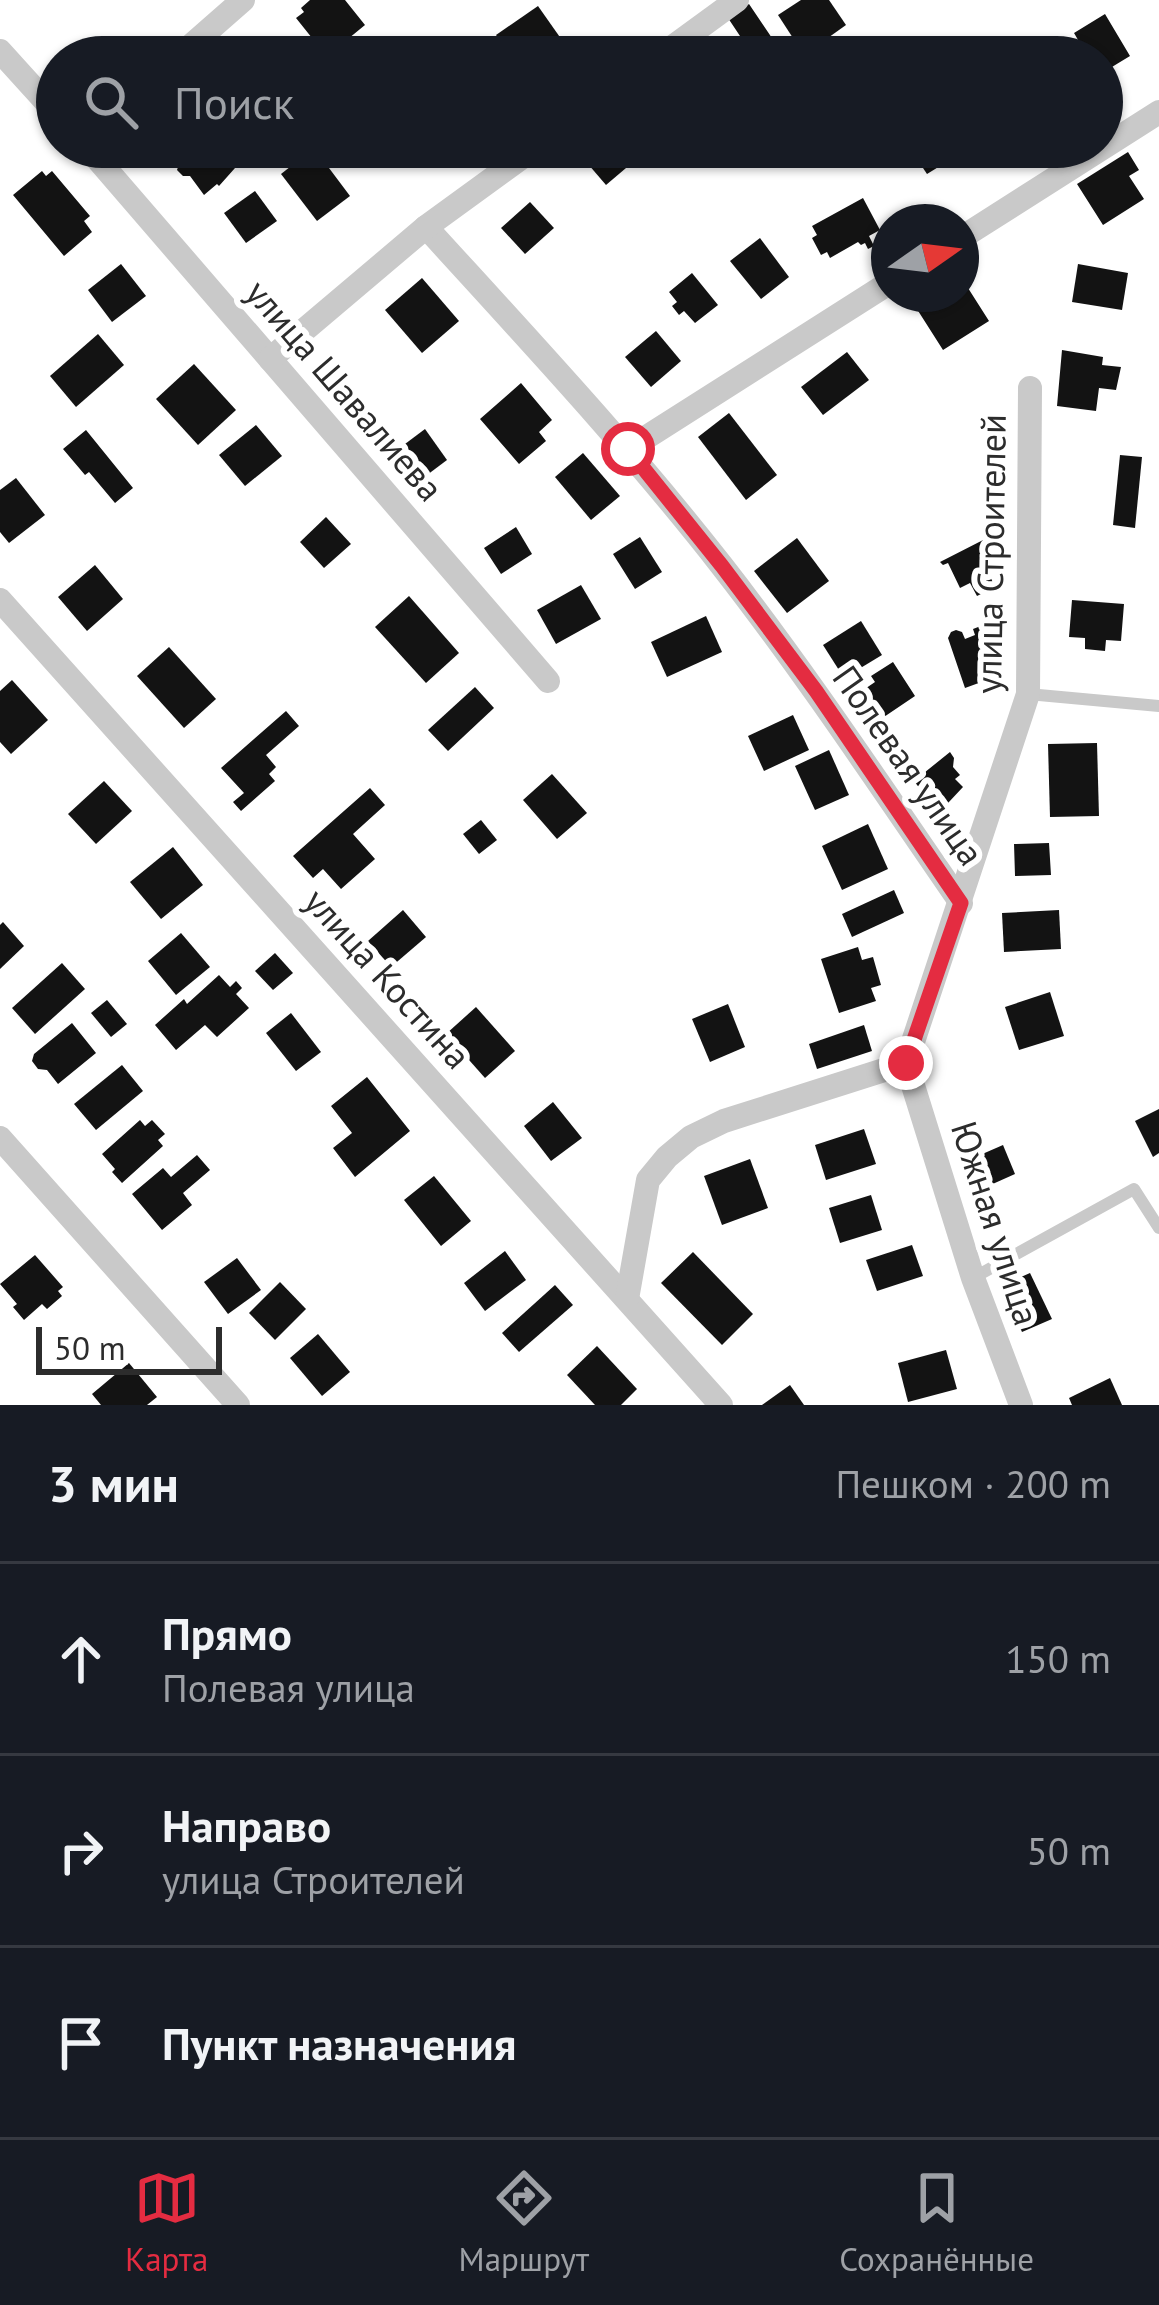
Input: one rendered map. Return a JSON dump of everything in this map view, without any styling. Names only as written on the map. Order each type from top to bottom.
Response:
[{"type":"street","points":[[202,36],[243,0]]},
{"type":"street","points":[[688,36],[737,0]]},
{"type":"street","points":[[0,51],[36,91]]},
{"type":"street","points":[[1123,135],[1159,112]]},
{"type":"street","name":"улица Шавалиева","points":[[105,168],[548,681]]},
{"type":"street","points":[[270,359],[426,227],[507,168]]},
{"type":"street","points":[[979,227],[1071,168]]},
{"type":"street","name":"Полевая улица","points":[[426,227],[628,449],[722,566],[816,691],[961,903]]},
{"type":"street","points":[[628,449],[871,295]]},
{"type":"street","name":"улица Строителей","points":[[906,1063],[1028,694],[1030,388]]},
{"type":"street","name":"улица Костина","points":[[0,600],[721,1405]]},
{"type":"street","points":[[627,1299],[647,1180],[668,1157],[724,1121],[906,1063]]},
{"type":"street","name":"Южная улица","points":[[906,1063],[974,1278],[1021,1405]]},
{"type":"street","points":[[0,1138],[238,1405]]},
{"type":"lane","points":[[1028,694],[1159,706]]},
{"type":"lane","points":[[974,1278],[1134,1189],[1159,1228]]},
{"type":"building","points":[[310,0],[345,0],[365,25],[352,36],[310,36],[296,18],[304,12],[301,8]]},
{"type":"building","points":[[801,0],[829,0],[846,25],[831,36],[792,36],[778,15]]},
{"type":"building","points":[[749,4],[771,36],[740,36],[728,18]]},
{"type":"building","points":[[538,6],[559,36],[497,36]]},
{"type":"building","points":[[1105,14],[1118,36],[1076,36]]},
{"type":"building","points":[[1128,152],[1139,170],[1129,176],[1144,199],[1103,225],[1077,184],[1102,168],[1123,168],[1123,155]]},
{"type":"building","points":[[235,168],[204,195],[190,176],[177,170]]},
{"type":"building","points":[[289,168],[329,168],[350,196],[317,221],[281,174]]},
{"type":"building","points":[[591,168],[626,168],[606,185]]},
{"type":"building","points":[[42,171],[46,176],[52,171],[90,216],[84,221],[92,232],[64,256],[13,195]]},
{"type":"building","points":[[255,191],[277,221],[246,243],[224,213]]},
{"type":"building","points":[[863,198],[871,213],[871,248],[858,242],[830,258],[827,252],[821,255],[812,226]]},
{"type":"building","points":[[530,202],[554,228],[525,254],[501,228]]},
{"type":"building","points":[[760,238],[789,277],[761,299],[730,261]]},
{"type":"building","points":[[121,264],[146,296],[112,322],[88,290]]},
{"type":"building","points":[[1078,264],[1128,273],[1122,310],[1072,302]]},
{"type":"building","points":[[692,273],[718,305],[695,323],[684,311],[679,315],[669,292]]},
{"type":"building","points":[[422,278],[459,321],[422,353],[385,310]]},
{"type":"building","points":[[979,305],[989,321],[943,350],[919,312],[979,312]]},
{"type":"building","points":[[656,331],[681,361],[651,387],[625,357]]},
{"type":"building","points":[[98,334],[124,365],[76,407],[50,376]]},
{"type":"building","points":[[1062,350],[1103,357],[1102,365],[1121,367],[1116,390],[1099,388],[1096,411],[1057,406]]},
{"type":"building","points":[[847,352],[869,380],[823,415],[801,387]]},
{"type":"building","points":[[194,364],[236,410],[198,445],[156,399]]},
{"type":"building","points":[[521,383],[552,420],[539,432],[546,441],[519,464],[480,419]]},
{"type":"building","points":[[729,413],[777,475],[746,500],[698,437]]},
{"type":"building","points":[[256,425],[282,456],[245,486],[219,455]]},
{"type":"building","points":[[425,429],[447,460],[423,478],[401,447]]},
{"type":"building","points":[[86,430],[133,488],[115,503],[63,449]]},
{"type":"building","points":[[583,453],[620,496],[591,520],[555,477]]},
{"type":"building","points":[[1120,455],[1142,457],[1135,528],[1113,525]]},
{"type":"building","points":[[16,478],[45,515],[9,543],[0,532],[0,490]]},
{"type":"building","points":[[326,517],[351,544],[324,568],[300,542]]},
{"type":"building","points":[[516,527],[532,554],[501,574],[484,548]]},
{"type":"building","points":[[640,537],[662,572],[635,589],[613,554]]},
{"type":"building","points":[[797,538],[829,581],[787,613],[754,571]]},
{"type":"building","points":[[987,538],[1001,568],[989,574],[995,587],[977,596],[970,583],[960,588],[948,563],[940,562]]},
{"type":"building","points":[[95,565],[123,599],[87,631],[58,597]]},
{"type":"building","points":[[581,585],[601,619],[556,644],[537,610]]},
{"type":"building","points":[[409,596],[459,653],[426,683],[375,627]]},
{"type":"building","points":[[1072,600],[1124,604],[1121,641],[1106,640],[1105,651],[1085,649],[1085,638],[1069,637]]},
{"type":"building","points":[[706,616],[722,652],[667,677],[651,642]]},
{"type":"building","points":[[861,621],[882,655],[844,678],[823,645]]},
{"type":"building","points":[[986,624],[997,654],[990,656],[998,676],[965,688],[948,638],[956,630],[965,639]]},
{"type":"building","points":[[169,647],[216,699],[184,728],[137,676]]},
{"type":"building","points":[[893,662],[915,696],[875,723],[856,695],[875,682],[871,676]]},
{"type":"building","points":[[12,680],[48,720],[11,754],[0,742],[0,691]]},
{"type":"building","points":[[475,687],[494,708],[448,751],[428,730]]},
{"type":"building","points":[[286,711],[299,726],[266,755],[276,767],[269,774],[275,781],[241,811],[233,802],[244,793],[221,768]]},
{"type":"building","points":[[793,715],[809,750],[764,771],[748,736]]},
{"type":"building","points":[[1097,743],[1099,816],[1050,817],[1048,744]]},
{"type":"building","points":[[829,750],[849,795],[815,810],[795,766]]},
{"type":"building","points":[[950,752],[960,775],[955,779],[963,787],[933,819],[924,810],[928,806],[920,798],[924,794],[914,781]]},
{"type":"building","points":[[552,774],[587,813],[557,839],[523,800]]},
{"type":"building","points":[[104,781],[132,811],[96,844],[68,814]]},
{"type":"building","points":[[370,788],[385,805],[353,834],[375,859],[341,889],[323,869],[313,878],[293,856]]},
{"type":"building","points":[[481,820],[497,840],[479,854],[463,834]]},
{"type":"building","points":[[868,824],[888,869],[842,890],[822,846]]},
{"type":"building","points":[[1049,843],[1051,875],[1015,876],[1014,844]]},
{"type":"building","points":[[173,847],[203,885],[161,919],[130,882]]},
{"type":"building","points":[[894,890],[904,913],[852,937],[842,914]]},
{"type":"building","points":[[403,910],[426,937],[391,967],[368,941]]},
{"type":"building","points":[[1059,910],[1061,949],[1004,952],[1002,913]]},
{"type":"building","points":[[3,922],[24,946],[0,969],[0,925]]},
{"type":"building","points":[[181,933],[210,967],[176,995],[148,961]]},
{"type":"building","points":[[858,947],[862,960],[873,957],[881,985],[871,988],[876,1001],[839,1013],[821,959]]},
{"type":"building","points":[[275,953],[293,973],[273,990],[255,971]]},
{"type":"building","points":[[62,963],[85,989],[35,1034],[12,1008]]},
{"type":"building","points":[[219,975],[230,987],[236,981],[242,988],[236,994],[249,1008],[217,1037],[205,1025],[176,1050],[155,1025]]},
{"type":"building","points":[[1050,992],[1064,1036],[1019,1050],[1005,1007]]},
{"type":"building","points":[[107,1000],[127,1024],[111,1037],[91,1013]]},
{"type":"building","points":[[728,1004],[745,1047],[710,1062],[692,1019]]},
{"type":"building","points":[[476,1007],[515,1051],[485,1078],[446,1034]]},
{"type":"building","points":[[291,1013],[321,1052],[296,1071],[266,1033]]},
{"type":"building","points":[[72,1023],[96,1053],[58,1084],[32,1061],[34,1054]]},
{"type":"building","points":[[864,1025],[872,1051],[817,1069],[809,1044]]},
{"type":"building","points":[[122,1065],[143,1091],[96,1130],[74,1104]]},
{"type":"building","points":[[367,1077],[410,1131],[355,1177],[333,1148],[352,1133],[331,1106]]},
{"type":"building","points":[[553,1102],[582,1138],[551,1161],[524,1126]]},
{"type":"building","points":[[1159,1109],[1159,1153],[1153,1157],[1135,1121]]},
{"type":"building","points":[[140,1120],[145,1126],[152,1120],[165,1134],[158,1140],[163,1146],[122,1183],[102,1154]]},
{"type":"building","points":[[864,1129],[876,1164],[826,1180],[815,1145]]},
{"type":"building","points":[[1003,1145],[1015,1174],[977,1191],[964,1162]]},
{"type":"building","points":[[197,1155],[210,1170],[183,1193],[192,1205],[162,1230],[132,1194],[163,1168],[171,1177]]},
{"type":"building","points":[[750,1159],[768,1208],[722,1225],[704,1176]]},
{"type":"building","points":[[434,1176],[471,1221],[441,1246],[404,1200]]},
{"type":"building","points":[[871,1195],[882,1230],[840,1243],[829,1208]]},
{"type":"building","points":[[912,1245],[923,1276],[877,1291],[866,1260]]},
{"type":"building","points":[[505,1251],[526,1280],[485,1311],[464,1283]]},
{"type":"building","points":[[693,1252],[753,1314],[722,1345],[661,1283]]},
{"type":"building","points":[[35,1255],[63,1287],[58,1291],[62,1296],[47,1309],[42,1304],[24,1320],[0,1284]]},
{"type":"building","points":[[237,1258],[261,1290],[228,1314],[204,1282]]},
{"type":"building","points":[[1030,1273],[1052,1319],[1022,1332],[1001,1286]]},
{"type":"building","points":[[280,1282],[306,1309],[275,1340],[249,1313]]},
{"type":"building","points":[[555,1285],[573,1305],[519,1352],[502,1333]]},
{"type":"building","points":[[318,1334],[350,1372],[322,1396],[290,1358]]},
{"type":"building","points":[[597,1346],[637,1389],[621,1405],[595,1405],[567,1375]]},
{"type":"building","points":[[946,1350],[957,1389],[908,1402],[898,1363]]},
{"type":"building","points":[[129,1363],[157,1397],[147,1405],[101,1405],[92,1394]]},
{"type":"building","points":[[1110,1378],[1122,1405],[1072,1405],[1069,1398]]},
{"type":"building","points":[[790,1385],[804,1405],[762,1405]]},
{"type":"route","points":[[628,449],[816,691],[961,903],[906,1063]]}]
